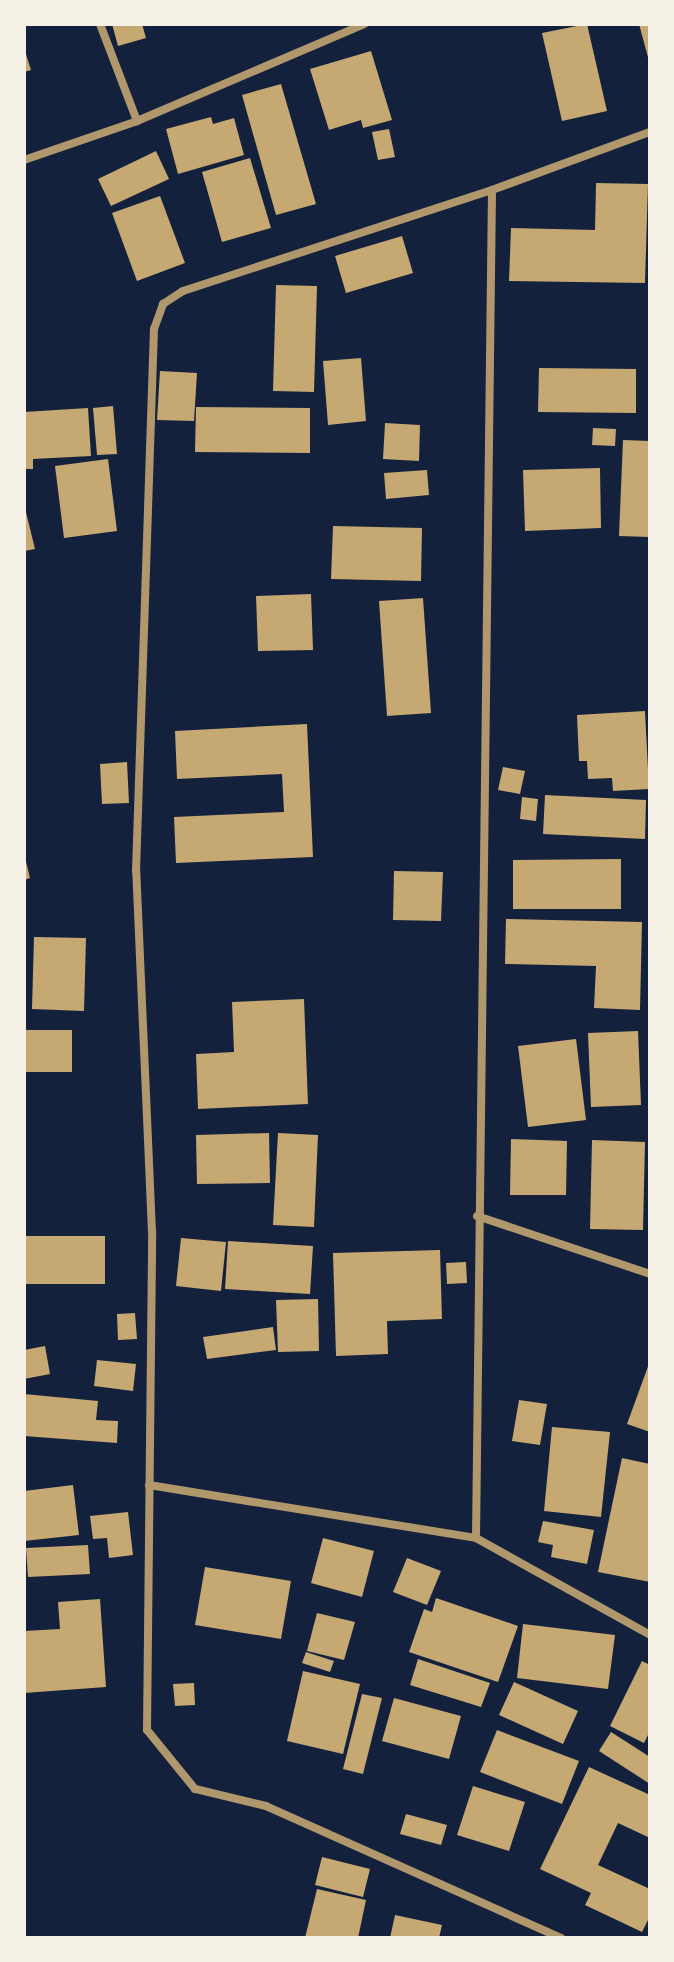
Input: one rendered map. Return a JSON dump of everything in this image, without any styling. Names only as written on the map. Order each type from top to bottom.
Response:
[{"type":"street","points":[[100,24],[137,121]]},
{"type":"street","points":[[24,160],[137,121],[364,24]]},
{"type":"street","points":[[561,1938],[266,1806],[195,1789],[147,1730],[152,1232],[136,871],[154,329],[163,304],[183,291],[492,190],[650,132]]},
{"type":"street","points":[[476,1538],[477,1216],[492,190]]},
{"type":"street","points":[[477,1216],[650,1274]]},
{"type":"street","points":[[149,1485],[476,1538],[650,1635]]},
{"type":"building","points":[[112,24],[142,24],[146,38],[118,46]]},
{"type":"building","points":[[587,24],[607,111],[562,121],[542,33]]},
{"type":"building","points":[[639,24],[650,24],[650,61],[649,61]]},
{"type":"building","points":[[24,48],[31,70],[24,72]]},
{"type":"building","points":[[371,51],[392,120],[363,128],[361,120],[329,130],[310,69]]},
{"type":"building","points":[[281,84],[316,204],[276,215],[242,95]]},
{"type":"building","points":[[211,117],[213,124],[234,118],[244,155],[178,174],[166,129]]},
{"type":"building","points":[[389,129],[395,157],[378,160],[372,132]]},
{"type":"building","points":[[156,151],[169,179],[111,206],[98,179]]},
{"type":"building","points":[[250,158],[271,228],[222,242],[202,172]]},
{"type":"building","points":[[596,183],[648,184],[645,283],[509,281],[511,228],[595,230]]},
{"type":"building","points":[[160,196],[185,263],[137,281],[112,213]]},
{"type":"building","points":[[402,236],[413,273],[346,293],[335,256]]},
{"type":"building","points":[[276,285],[317,286],[314,392],[273,391]]},
{"type":"building","points":[[361,358],[366,421],[328,425],[323,361]]},
{"type":"building","points":[[539,368],[636,369],[636,413],[538,412]]},
{"type":"building","points":[[160,371],[197,373],[194,421],[157,420]]},
{"type":"building","points":[[113,406],[117,454],[97,455],[93,408]]},
{"type":"building","points":[[196,407],[310,408],[310,453],[195,452]]},
{"type":"building","points":[[88,408],[91,456],[33,459],[33,469],[24,469],[24,412]]},
{"type":"building","points":[[385,423],[420,425],[419,461],[383,459]]},
{"type":"building","points":[[593,428],[616,429],[615,446],[592,445]]},
{"type":"building","points":[[623,440],[650,441],[649,537],[619,536]]},
{"type":"building","points":[[108,459],[117,531],[64,538],[55,466]]},
{"type":"building","points":[[600,468],[601,528],[525,531],[523,470]]},
{"type":"building","points":[[427,470],[429,495],[386,499],[384,473]]},
{"type":"building","points":[[24,504],[35,549],[24,551]]},
{"type":"building","points":[[333,526],[422,528],[421,581],[331,579]]},
{"type":"building","points":[[311,594],[313,650],[258,651],[256,596]]},
{"type":"building","points":[[423,598],[431,713],[387,716],[379,601]]},
{"type":"building","points":[[645,711],[649,789],[613,791],[612,778],[588,779],[587,761],[579,761],[577,715]]},
{"type":"building","points":[[307,724],[313,857],[176,863],[174,817],[284,812],[282,774],[177,779],[175,731]]},
{"type":"building","points":[[127,762],[129,803],[102,804],[100,764]]},
{"type":"building","points":[[503,767],[525,771],[520,794],[498,790]]},
{"type":"building","points":[[545,795],[646,800],[645,839],[543,834]]},
{"type":"building","points":[[522,797],[538,799],[536,821],[520,819]]},
{"type":"building","points":[[24,854],[30,878],[24,880]]},
{"type":"building","points":[[621,859],[621,909],[513,909],[513,860]]},
{"type":"building","points":[[394,871],[443,872],[441,921],[393,920]]},
{"type":"building","points":[[506,919],[642,922],[640,1010],[594,1008],[596,966],[505,964]]},
{"type":"building","points":[[34,937],[86,938],[84,1011],[32,1009]]},
{"type":"building","points":[[304,999],[308,1104],[198,1109],[196,1054],[234,1052],[232,1002]]},
{"type":"building","points":[[24,1030],[72,1030],[72,1072],[24,1072]]},
{"type":"building","points":[[638,1031],[641,1105],[591,1107],[588,1033]]},
{"type":"building","points":[[576,1039],[586,1120],[528,1127],[518,1046]]},
{"type":"building","points":[[269,1133],[270,1183],[197,1184],[196,1135]]},
{"type":"building","points":[[278,1133],[318,1135],[314,1227],[273,1225]]},
{"type":"building","points":[[511,1139],[567,1141],[566,1195],[510,1195]]},
{"type":"building","points":[[592,1140],[645,1142],[643,1230],[590,1229]]},
{"type":"building","points":[[24,1236],[105,1236],[105,1284],[24,1284]]},
{"type":"building","points":[[181,1238],[226,1242],[221,1291],[176,1286]]},
{"type":"building","points":[[228,1241],[313,1246],[310,1294],[225,1289]]},
{"type":"building","points":[[440,1250],[442,1319],[387,1321],[388,1354],[336,1356],[333,1253]]},
{"type":"building","points":[[466,1262],[467,1283],[447,1284],[446,1263]]},
{"type":"building","points":[[318,1299],[319,1351],[278,1352],[276,1300]]},
{"type":"building","points":[[135,1313],[137,1339],[118,1340],[117,1314]]},
{"type":"building","points":[[273,1327],[276,1350],[207,1359],[203,1337]]},
{"type":"building","points":[[45,1346],[50,1374],[24,1379],[24,1350]]},
{"type":"building","points":[[97,1360],[136,1364],[133,1391],[94,1386]]},
{"type":"building","points":[[650,1361],[650,1432],[627,1424]]},
{"type":"building","points":[[24,1394],[98,1401],[96,1420],[118,1421],[117,1443],[24,1436]]},
{"type":"building","points":[[519,1400],[547,1404],[540,1445],[512,1441]]},
{"type":"building","points":[[552,1427],[610,1432],[601,1517],[544,1511]]},
{"type":"building","points":[[622,1458],[650,1464],[650,1582],[598,1572]]},
{"type":"building","points":[[73,1485],[79,1535],[24,1541],[24,1491]]},
{"type":"building","points":[[128,1512],[133,1555],[109,1558],[107,1538],[93,1539],[90,1516]]},
{"type":"building","points":[[543,1521],[594,1530],[587,1564],[551,1557],[553,1545],[538,1542]]},
{"type":"building","points":[[323,1538],[374,1551],[362,1597],[311,1583]]},
{"type":"building","points":[[88,1545],[90,1574],[28,1577],[26,1548]]},
{"type":"building","points":[[407,1558],[441,1571],[427,1605],[393,1592]]},
{"type":"building","points":[[205,1567],[291,1581],[281,1639],[195,1625]]},
{"type":"building","points":[[436,1598],[518,1626],[498,1682],[409,1652],[424,1609],[432,1612]]},
{"type":"building","points":[[100,1599],[106,1687],[24,1693],[24,1631],[60,1629],[58,1602]]},
{"type":"building","points":[[317,1613],[355,1622],[344,1660],[307,1651]]},
{"type":"building","points":[[523,1624],[615,1635],[608,1689],[517,1678]]},
{"type":"building","points":[[306,1652],[334,1661],[330,1672],[302,1663]]},
{"type":"building","points":[[418,1659],[490,1683],[481,1707],[410,1685]]},
{"type":"building","points":[[642,1661],[650,1665],[650,1731],[644,1743],[610,1726]]},
{"type":"building","points":[[303,1671],[360,1684],[343,1754],[287,1741]]},
{"type":"building","points":[[514,1682],[578,1711],[563,1744],[499,1715]]},
{"type":"building","points":[[194,1683],[195,1705],[175,1706],[173,1684]]},
{"type":"building","points":[[362,1694],[382,1698],[363,1774],[343,1769]]},
{"type":"building","points":[[394,1698],[461,1716],[449,1759],[382,1741]]},
{"type":"building","points":[[497,1730],[579,1761],[562,1804],[480,1772]]},
{"type":"building","points":[[611,1732],[650,1757],[650,1784],[599,1751]]},
{"type":"building","points":[[589,1767],[650,1795],[650,1838],[618,1823],[598,1865],[650,1889],[650,1916],[642,1932],[585,1905],[591,1893],[540,1869]]},
{"type":"building","points":[[473,1786],[525,1802],[509,1851],[457,1835]]},
{"type":"building","points":[[406,1814],[447,1825],[441,1845],[400,1834]]},
{"type":"building","points":[[322,1857],[370,1869],[363,1897],[315,1885]]},
{"type":"building","points":[[317,1889],[366,1900],[358,1938],[305,1938]]},
{"type":"building","points":[[395,1915],[442,1925],[439,1938],[390,1938]]}]
